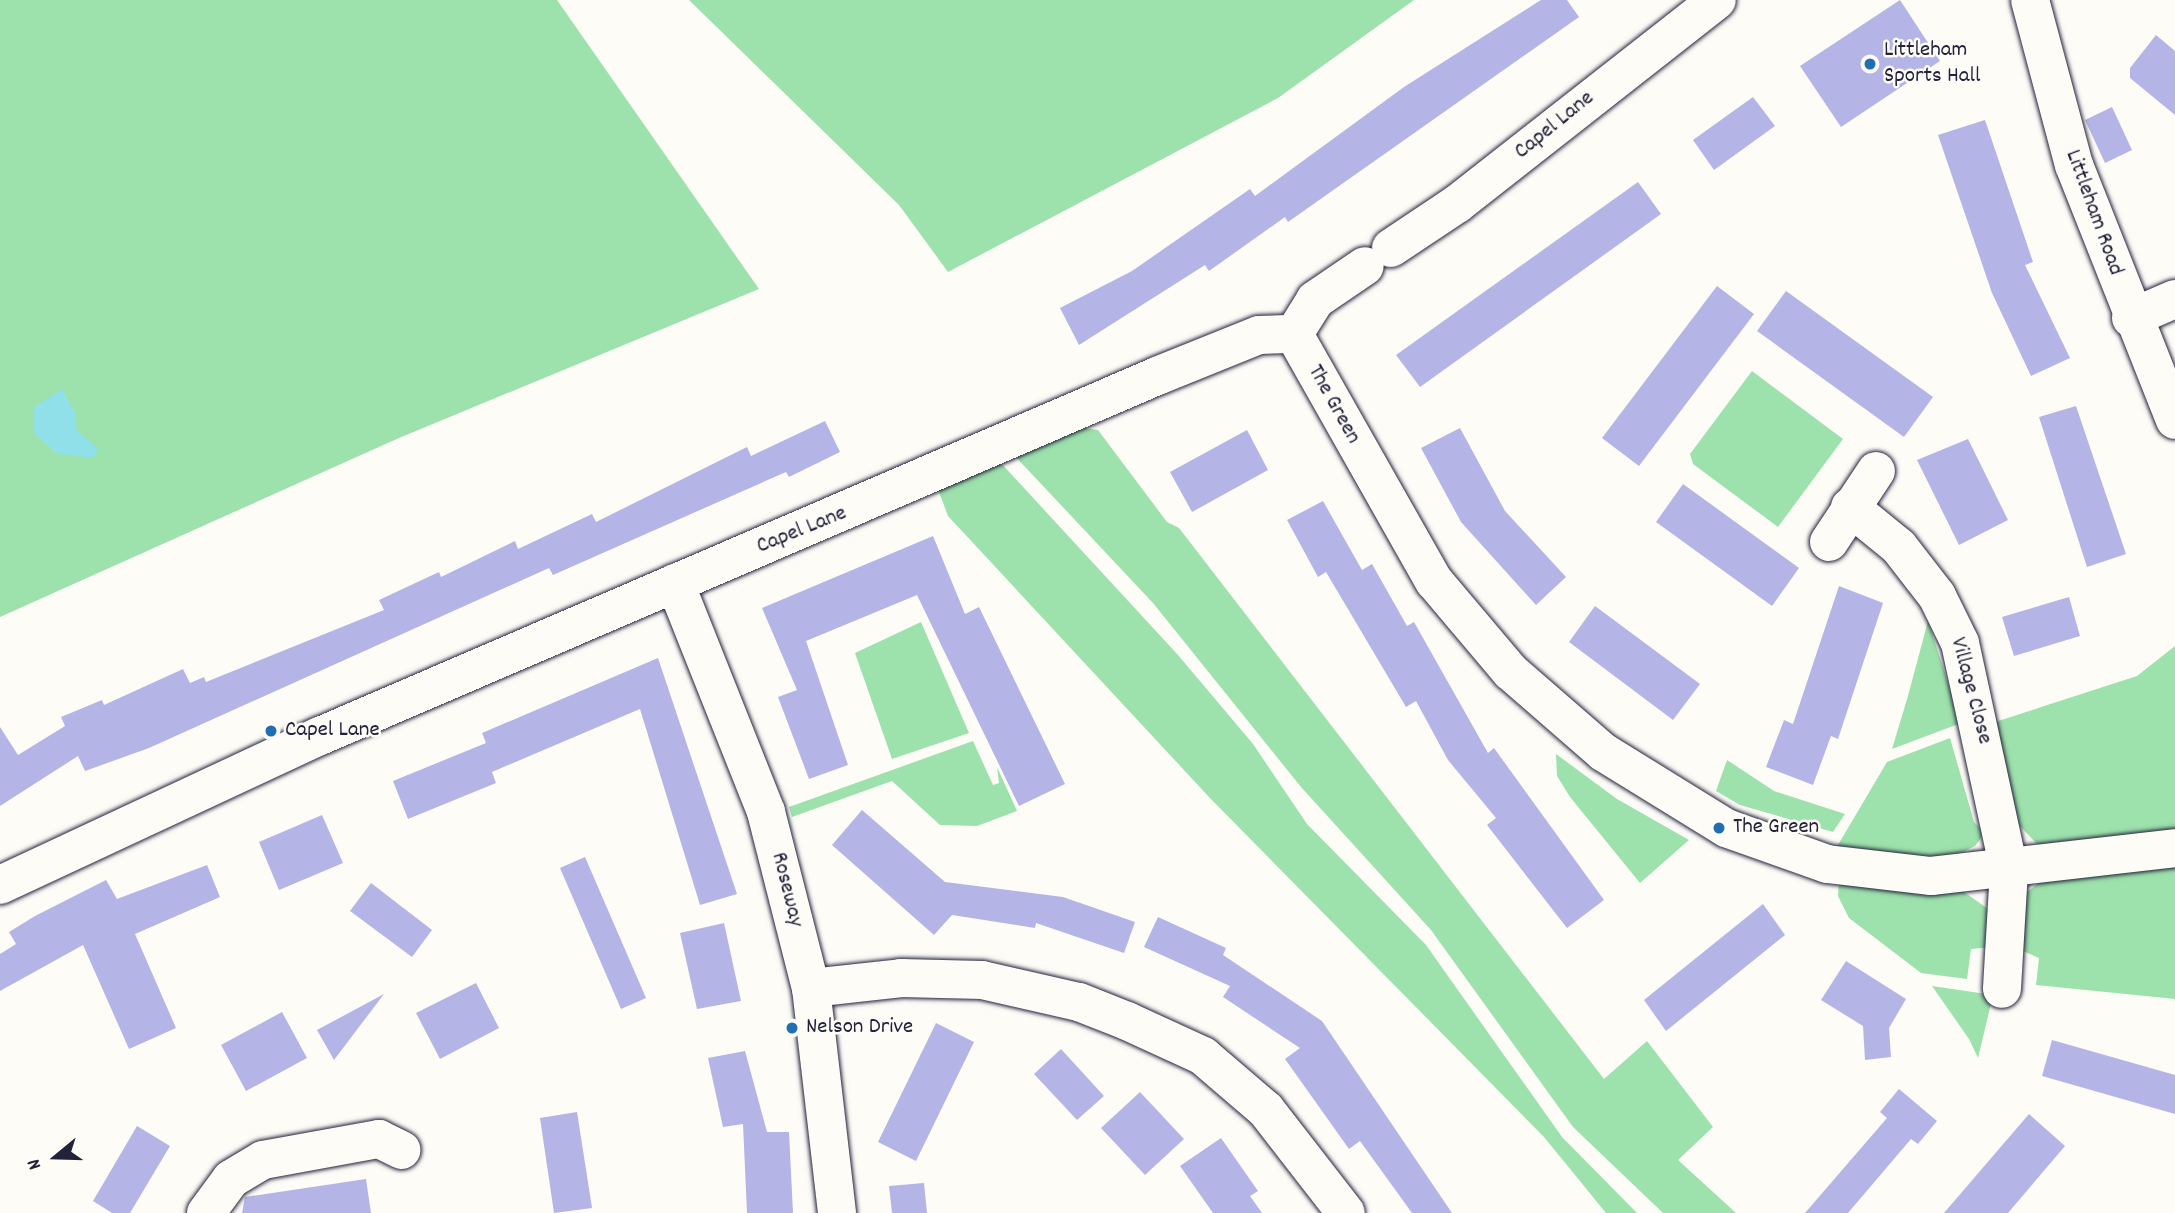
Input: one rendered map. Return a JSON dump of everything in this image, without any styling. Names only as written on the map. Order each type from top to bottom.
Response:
[{"type":"street","name":"Capel Lane","points":[[0,885],[320,736],[1066,416],[1259,335],[1294,334],[1315,300],[1378,257],[1717,0]]},
{"type":"street","name":"Littleham Road","points":[[2030,0],[2074,165],[2131,318],[2175,421]]},
{"type":"street","points":[[2131,318],[2175,299]]},
{"type":"street","name":"The Green","points":[[1294,334],[1434,580],[1511,672],[1603,752],[1726,828],[1827,864],[1931,876],[2009,870],[2175,848]]},
{"type":"street","points":[[1829,541],[1876,471]]},
{"type":"street","name":"Village Close","points":[[1850,508],[1899,547],[1937,596],[1960,643],[2009,870],[2002,989]]},
{"type":"street","name":"Roseway","points":[[675,583],[743,741],[810,989],[837,1213]]},
{"type":"street","points":[[810,989],[901,978],[982,979],[1079,1002],[1127,1021],[1203,1056],[1266,1110],[1346,1213]]},
{"type":"street","points":[[206,1213],[230,1179],[263,1160],[379,1139],[402,1150]]},
{"type":"green space","points":[[0,0],[557,0],[759,289],[399,438],[0,617]]},
{"type":"green space","points":[[689,0],[1414,0],[1278,98],[948,272],[899,205]]},
{"type":"green space","points":[[1752,371],[1843,439],[1778,527],[1693,464],[1690,454]]},
{"type":"green space","points":[[1078,427],[1098,430],[1167,522],[1179,528],[1604,1079],[1647,1041],[1713,1127],[1678,1160],[1736,1213],[1663,1213],[1573,1127],[1431,930],[1301,787],[1153,603],[1013,454]]},
{"type":"green space","points":[[1000,462],[1178,655],[1253,744],[1307,824],[1426,945],[1562,1137],[1637,1213],[1606,1213],[1544,1137],[1209,797],[948,516],[938,489]]},
{"type":"green space","points":[[1928,621],[1961,723],[1892,749],[1908,696]]},
{"type":"green space","points":[[921,622],[969,733],[892,759],[855,653]]},
{"type":"green space","points":[[2175,646],[2175,833],[2038,845],[2018,824],[1992,723],[2137,676]]},
{"type":"green space","points":[[1950,738],[1974,822],[1985,833],[1975,846],[1952,857],[1916,859],[1835,850],[1887,762]]},
{"type":"green space","points":[[973,741],[993,785],[999,783],[997,767],[1017,811],[977,826],[940,825],[892,781],[792,817],[789,807]]},
{"type":"green space","points":[[1556,754],[1617,799],[1689,840],[1640,883],[1570,797],[1557,776]]},
{"type":"green space","points":[[1727,760],[1774,791],[1845,814],[1833,832],[1740,805],[1716,791]]},
{"type":"green space","points":[[2175,866],[2175,999],[2036,985],[2039,958],[2023,951],[2024,894],[2042,881]]},
{"type":"green space","points":[[1839,881],[1964,892],[1994,913],[1993,947],[1971,949],[1967,979],[1921,973],[1849,918],[1838,896]]},
{"type":"green space","points":[[1932,986],[1993,995],[1978,1058],[1969,1039]]},
{"type":"water","points":[[62,389],[76,415],[75,429],[99,449],[92,458],[56,453],[33,432],[33,408]]},
{"type":"building","points":[[1541,0],[1567,0],[1579,17],[1288,222],[1285,217],[1209,271],[1205,265],[1079,345],[1060,308],[1132,271],[1250,189],[1255,196],[1404,87]]},
{"type":"building","name":"Littleham Sports Hall","points":[[1900,0],[1940,61],[1841,127],[1800,66]]},
{"type":"building","points":[[2156,35],[2175,51],[2175,115],[2130,78],[2130,68]]},
{"type":"building","points":[[1753,97],[1775,126],[1714,170],[1693,140]]},
{"type":"building","points":[[2112,107],[2132,150],[2105,163],[2085,120]]},
{"type":"building","points":[[1985,120],[2033,262],[2025,265],[2070,358],[2031,376],[1992,293],[1938,135]]},
{"type":"building","points":[[1638,182],[1661,214],[1420,387],[1396,355]]},
{"type":"building","points":[[1717,286],[1754,314],[1639,466],[1602,438]]},
{"type":"building","points":[[1786,291],[1933,397],[1904,437],[1757,331]]},
{"type":"building","points":[[2076,406],[2126,554],[2087,567],[2039,417]]},
{"type":"building","points":[[825,421],[840,452],[789,477],[786,472],[553,575],[549,568],[149,748],[85,771],[78,756],[0,806],[0,727],[18,755],[65,726],[61,717],[102,700],[104,705],[183,669],[190,683],[204,677],[206,682],[384,610],[379,600],[439,572],[441,577],[515,541],[518,549],[592,514],[596,522],[747,447],[751,456]]},
{"type":"building","points":[[1460,428],[1505,511],[1566,577],[1536,605],[1461,522],[1421,448]]},
{"type":"building","points":[[1247,430],[1268,470],[1192,512],[1170,472]]},
{"type":"building","points":[[1968,439],[2008,520],[1959,545],[1917,460]]},
{"type":"building","points":[[1683,484],[1799,568],[1772,606],[1656,522]]},
{"type":"building","points":[[1323,501],[1362,570],[1372,564],[1407,626],[1414,622],[1488,753],[1494,748],[1604,900],[1567,928],[1487,825],[1496,818],[1448,760],[1416,701],[1406,707],[1326,572],[1318,577],[1287,520]]},
{"type":"building","points":[[933,536],[965,614],[979,607],[1065,784],[1019,806],[917,595],[806,641],[848,765],[809,779],[778,697],[797,690],[762,608]]},
{"type":"building","points":[[1839,586],[1883,603],[1838,739],[1831,736],[1813,785],[1766,767],[1784,720],[1793,724]]},
{"type":"building","points":[[2069,597],[2080,636],[2014,656],[2002,617]]},
{"type":"building","points":[[1595,606],[1700,684],[1673,720],[1569,642]]},
{"type":"building","points":[[658,658],[737,894],[700,905],[640,709],[492,772],[496,783],[408,819],[393,781],[486,743],[482,733]]},
{"type":"building","points":[[862,810],[945,882],[1063,897],[1135,922],[1124,953],[1036,923],[1035,928],[952,915],[934,935],[832,845]]},
{"type":"building","points":[[322,815],[343,863],[279,890],[259,842]]},
{"type":"building","points":[[585,857],[646,998],[621,1009],[560,868]]},
{"type":"building","points":[[207,865],[220,897],[135,934],[176,1028],[129,1049],[83,945],[0,991],[0,954],[16,944],[9,932],[35,916],[106,880],[117,899]]},
{"type":"building","points":[[371,883],[432,930],[412,957],[350,911]]},
{"type":"building","points":[[1763,904],[1785,935],[1666,1031],[1644,1000]]},
{"type":"building","points":[[1158,917],[1226,948],[1223,955],[1322,1021],[1452,1213],[1412,1213],[1360,1141],[1349,1149],[1285,1059],[1300,1048],[1223,997],[1230,986],[1144,947]]},
{"type":"building","points":[[724,923],[741,1001],[697,1009],[680,933]]},
{"type":"building","points":[[1846,961],[1906,999],[1889,1028],[1891,1057],[1865,1060],[1863,1026],[1821,1000]]},
{"type":"building","points":[[476,983],[499,1028],[440,1059],[416,1013]]},
{"type":"building","points":[[384,994],[334,1060],[317,1030]]},
{"type":"building","points":[[282,1012],[307,1058],[246,1091],[221,1045]]},
{"type":"building","points":[[936,1023],[974,1042],[916,1161],[878,1142]]},
{"type":"building","points":[[2052,1040],[2175,1075],[2175,1114],[2042,1076]]},
{"type":"building","points":[[1061,1049],[1104,1096],[1077,1120],[1034,1074]]},
{"type":"building","points":[[745,1051],[767,1132],[789,1132],[793,1213],[747,1213],[743,1124],[723,1127],[708,1058]]},
{"type":"building","points":[[1899,1089],[1937,1121],[1918,1144],[1911,1139],[1848,1213],[1805,1213],[1887,1118],[1880,1112]]},
{"type":"building","points":[[1140,1092],[1184,1139],[1145,1175],[1101,1128]]},
{"type":"building","points":[[577,1112],[592,1208],[554,1213],[540,1118]]},
{"type":"building","points":[[2029,1114],[2065,1146],[2008,1213],[1944,1213]]},
{"type":"building","points":[[137,1126],[170,1146],[130,1213],[112,1213],[93,1201]]},
{"type":"building","points":[[1221,1138],[1258,1191],[1250,1196],[1262,1213],[1213,1213],[1180,1166]]},
{"type":"building","points":[[366,1179],[371,1213],[242,1213],[245,1197]]},
{"type":"building","points":[[924,1183],[927,1213],[892,1213],[889,1186]]},
{"type":"place","name":"Littleham Sports Hall","points":[[1870,64]]},
{"type":"place","name":"Capel Lane","points":[[271,731]]},
{"type":"place","name":"The Green","points":[[1719,828]]},
{"type":"place","name":"Nelson Drive","points":[[792,1028]]}]
